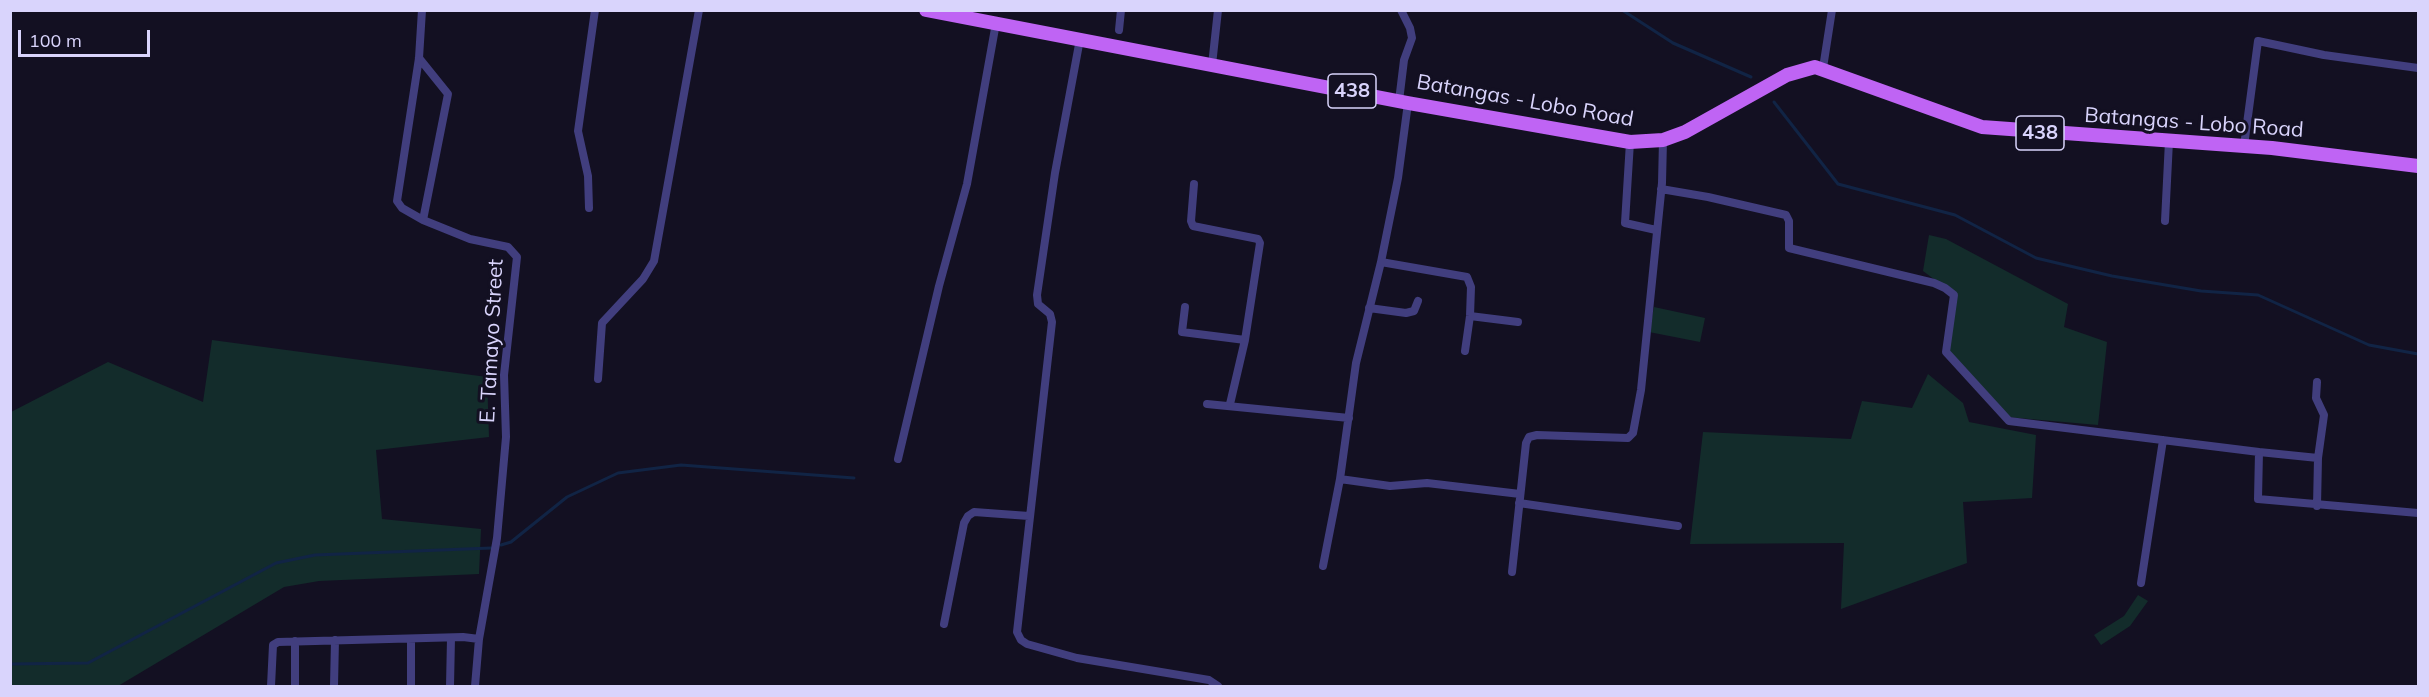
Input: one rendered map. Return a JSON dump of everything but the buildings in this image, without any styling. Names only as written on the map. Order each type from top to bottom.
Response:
[{"type":"main road","name":"Batangas - Lobo Road","points":[[926,10],[1080,39],[1118,37],[1212,64],[1403,102],[1630,142],[1663,140],[1685,132],[1794,71],[1822,68],[1909,102],[1982,127],[2244,146],[2418,166]]},
{"type":"street","name":"E. Tamayo Street","points":[[422,10],[419,58],[397,201],[402,208],[423,220],[470,239],[508,247],[514,250],[517,257],[505,366],[506,438],[492,575],[479,639],[475,687]]},
{"type":"street","points":[[590,208],[588,176],[578,131],[595,10]]},
{"type":"street","points":[[598,379],[602,323],[643,279],[654,261],[699,10]]},
{"type":"street","points":[[1118,37],[1121,10]]},
{"type":"street","points":[[1212,64],[1218,10]]},
{"type":"street","points":[[1323,566],[1340,479],[1356,363],[1381,262],[1398,178],[1404,60],[1412,38],[1401,10]]},
{"type":"street","points":[[1822,68],[1832,10]]},
{"type":"street","points":[[898,459],[939,286],[967,183],[996,23]]},
{"type":"street","points":[[1080,39],[1055,172],[1037,295],[1038,304],[1050,314],[1052,322],[1017,632],[1021,640],[1077,658],[1209,680],[1218,687]]},
{"type":"street","points":[[2244,146],[2258,41],[2324,55],[2418,68]]},
{"type":"street","points":[[419,58],[448,94],[423,220]]},
{"type":"street","points":[[1512,573],[1526,443],[1529,437],[1537,435],[1628,438],[1633,433],[1641,390],[1661,189],[1663,140]]},
{"type":"street","points":[[2165,221],[2169,141]]},
{"type":"street","points":[[1630,142],[1626,224],[1656,230]]},
{"type":"street","points":[[1194,184],[1192,226],[1258,239],[1260,243],[1245,340],[1230,404]]},
{"type":"street","points":[[1661,189],[1708,196],[1786,215],[1789,221],[1789,248],[1942,286],[1954,295],[1946,352],[2009,421],[2318,458]]},
{"type":"street","points":[[1381,262],[1467,277],[1471,287],[1465,351]]},
{"type":"street","points":[[1369,308],[1411,312],[1416,309],[1418,301]]},
{"type":"street","points":[[1185,307],[1182,332],[1245,340]]},
{"type":"street","points":[[1470,316],[1518,322]]},
{"type":"street","points":[[2317,382],[2316,398],[2324,415],[2318,458],[2317,506]]},
{"type":"street","points":[[1207,404],[1230,404],[1349,418]]},
{"type":"street","points":[[2141,583],[2163,440]]},
{"type":"street","points":[[2259,452],[2258,500],[2418,513]]},
{"type":"street","points":[[1340,479],[1390,486],[1426,483],[1677,526]]},
{"type":"street","points":[[944,624],[964,523],[968,516],[974,512],[1029,516]]},
{"type":"street","points":[[450,687],[451,638]]},
{"type":"street","points":[[411,639],[411,687]]},
{"type":"street","points":[[272,687],[273,645],[278,642],[479,639]]},
{"type":"street","points":[[334,687],[335,640]]},
{"type":"street","points":[[295,641],[295,687]]},
{"type":"green space","points":[[1929,235],[1946,239],[2068,304],[2064,327],[2107,342],[2098,425],[2007,417],[1947,353],[1954,294],[1923,271]]},
{"type":"green space","points":[[1654,307],[1705,318],[1700,342],[1649,332]]},
{"type":"green space","points":[[212,340],[487,377],[489,437],[376,450],[382,519],[481,529],[479,574],[319,581],[284,587],[118,686],[11,686],[11,412],[108,362],[203,402]]},
{"type":"green space","points":[[1928,374],[1963,403],[1969,422],[2036,435],[2032,498],[1963,502],[1967,563],[1841,609],[1844,543],[1690,544],[1703,432],[1851,439],[1862,401],[1912,408]]},
{"type":"green space","points":[[2138,595],[2148,601],[2130,626],[2101,645],[2094,635],[2124,616]]},
{"type":"waterway","points":[[1622,10],[1673,43],[1751,77]]},
{"type":"waterway","points":[[1774,102],[1838,184],[1955,215],[2036,258],[2112,276],[2201,291],[2258,295],[2369,345],[2418,354]]},
{"type":"waterway","points":[[501,545],[511,542],[567,497],[618,473],[681,465],[854,478]]},
{"type":"waterway","points":[[10,664],[88,663],[276,563],[315,555],[491,548]]}]
